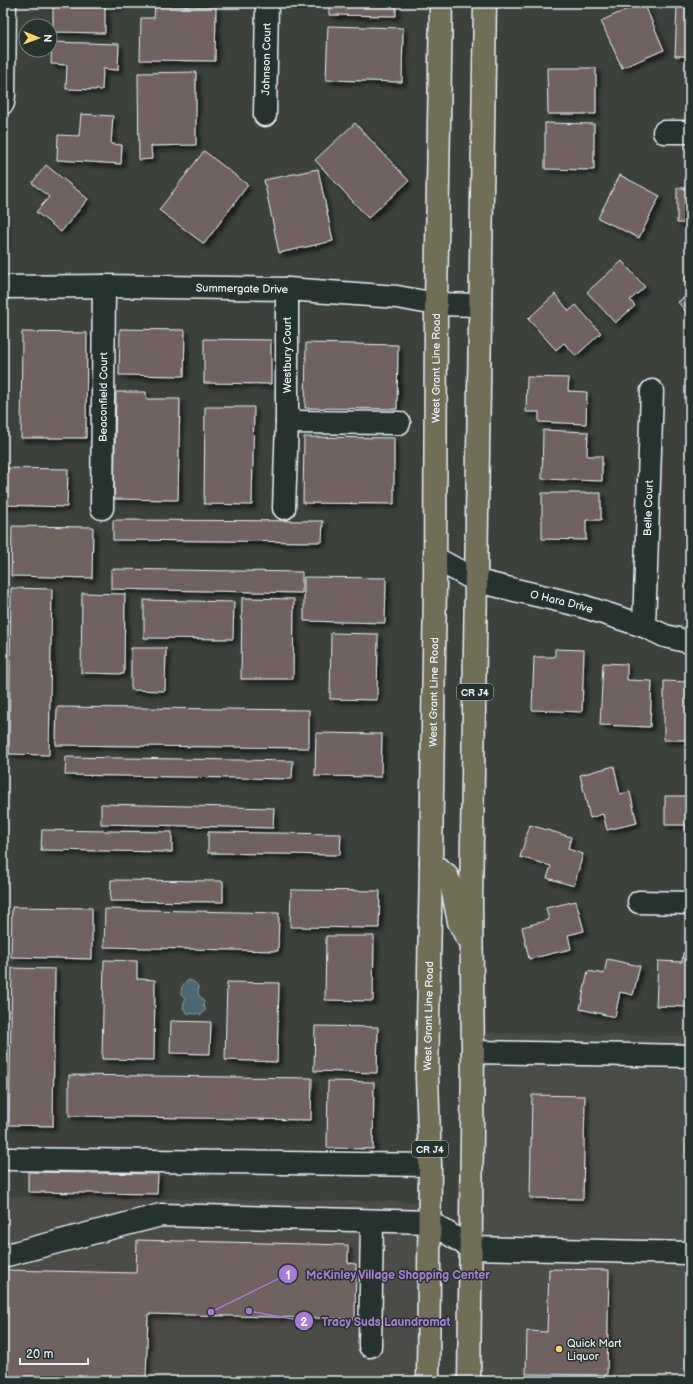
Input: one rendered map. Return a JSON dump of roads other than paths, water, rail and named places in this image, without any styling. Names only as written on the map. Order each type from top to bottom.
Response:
[{"type":"main road","name":"West Grant Line Road","points":[[428,1381],[430,1165],[427,1077],[435,558],[436,304],[441,3]]},
{"type":"main road","name":"CR J4","points":[[469,1381],[473,1052],[471,944],[485,3]]},
{"type":"main road","points":[[431,863],[446,874],[452,887],[459,922],[471,944]]},
{"type":"street","points":[[3,103],[5,3]]},
{"type":"street","name":"Johnson Court","points":[[266,115],[267,3]]},
{"type":"street","points":[[664,132],[690,132]]},
{"type":"street","name":"Summergate Drive","points":[[3,287],[104,286],[287,289],[396,297],[436,304],[480,305]]},
{"type":"street","name":"Beaconfield Court","points":[[102,508],[104,286]]},
{"type":"street","name":"Westbury Court","points":[[284,508],[287,422],[287,289]]},
{"type":"street","name":"Belle Court","points":[[644,626],[652,391]]},
{"type":"street","points":[[287,422],[399,423]]},
{"type":"street","name":"O Hara Drive","points":[[435,558],[477,581],[579,605],[644,626],[665,636],[690,642]]},
{"type":"street","points":[[638,902],[690,903]]},
{"type":"street","points":[[473,1052],[690,1056]]},
{"type":"street","points":[[10,1159],[430,1165]]},
{"type":"street","points":[[3,1256],[161,1215],[430,1222],[471,1248],[690,1253]]},
{"type":"street","points":[[370,1346],[372,1221]]},
{"type":"water","points":[[189,980],[197,985],[198,994],[204,1001],[203,1006],[206,1009],[201,1015],[198,1013],[187,1013],[183,1008],[185,998],[181,994],[181,989],[185,982]]},
{"type":"place","name":"Tracy Suds Laundromat","points":[[249,1311]]},
{"type":"place","name":"McKinley Village Shopping Center","points":[[211,1312]]},
{"type":"place","name":"Quick Mart Liquor","points":[[559,1349]]}]
